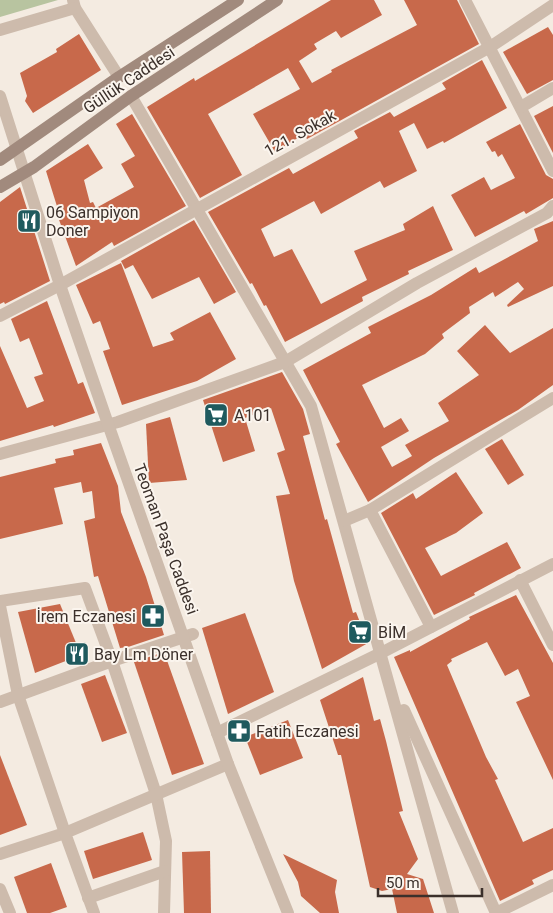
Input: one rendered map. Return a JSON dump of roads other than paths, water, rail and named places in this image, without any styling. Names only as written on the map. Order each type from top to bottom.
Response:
[{"type":"main road","name":"Güllük Caddesi","points":[[0,160],[119,77],[238,0]]},
{"type":"main road","name":"Güllük Caddesi","points":[[0,187],[26,172],[131,96],[277,0]]},
{"type":"street","points":[[465,0],[553,171]]},
{"type":"street","points":[[0,30],[74,4],[119,77]]},
{"type":"street","name":"121. Sokak","points":[[0,316],[60,285],[490,46],[553,6]]},
{"type":"street","points":[[521,107],[553,88]]},
{"type":"street","name":"Teoman Paşa Caddesi","points":[[0,96],[26,172],[60,285],[108,424],[188,636],[228,764],[288,913]]},
{"type":"street","points":[[131,96],[311,406],[382,653],[452,913]]},
{"type":"street","points":[[0,454],[118,422],[285,362],[417,283],[547,213],[553,206]]},
{"type":"street","points":[[344,521],[370,510],[553,398]]},
{"type":"street","points":[[370,510],[431,627]]},
{"type":"street","points":[[217,733],[382,653],[553,564]]},
{"type":"street","points":[[520,580],[553,645]]},
{"type":"street","points":[[0,601],[85,588],[112,661],[156,794],[166,841],[164,913]]},
{"type":"street","points":[[0,606],[18,695],[94,913]]},
{"type":"street","points":[[0,702],[112,661],[188,636]]},
{"type":"street","points":[[386,669],[496,913],[553,885]]},
{"type":"street","points":[[0,854],[65,833],[228,764]]},
{"type":"street","points":[[88,898],[165,871]]},
{"type":"street","points":[[0,889],[10,913]]},
{"type":"place","name":"06 Sampiyon Doner","points":[[29,221]]},
{"type":"place","name":"A101","points":[[216,415]]},
{"type":"place","name":"İrem Eczanesi","points":[[153,616]]},
{"type":"place","name":"BİM","points":[[360,632]]},
{"type":"place","name":"Bay Lm Döner","points":[[77,654]]},
{"type":"place","name":"Fatih Eczanesi","points":[[239,731]]}]
